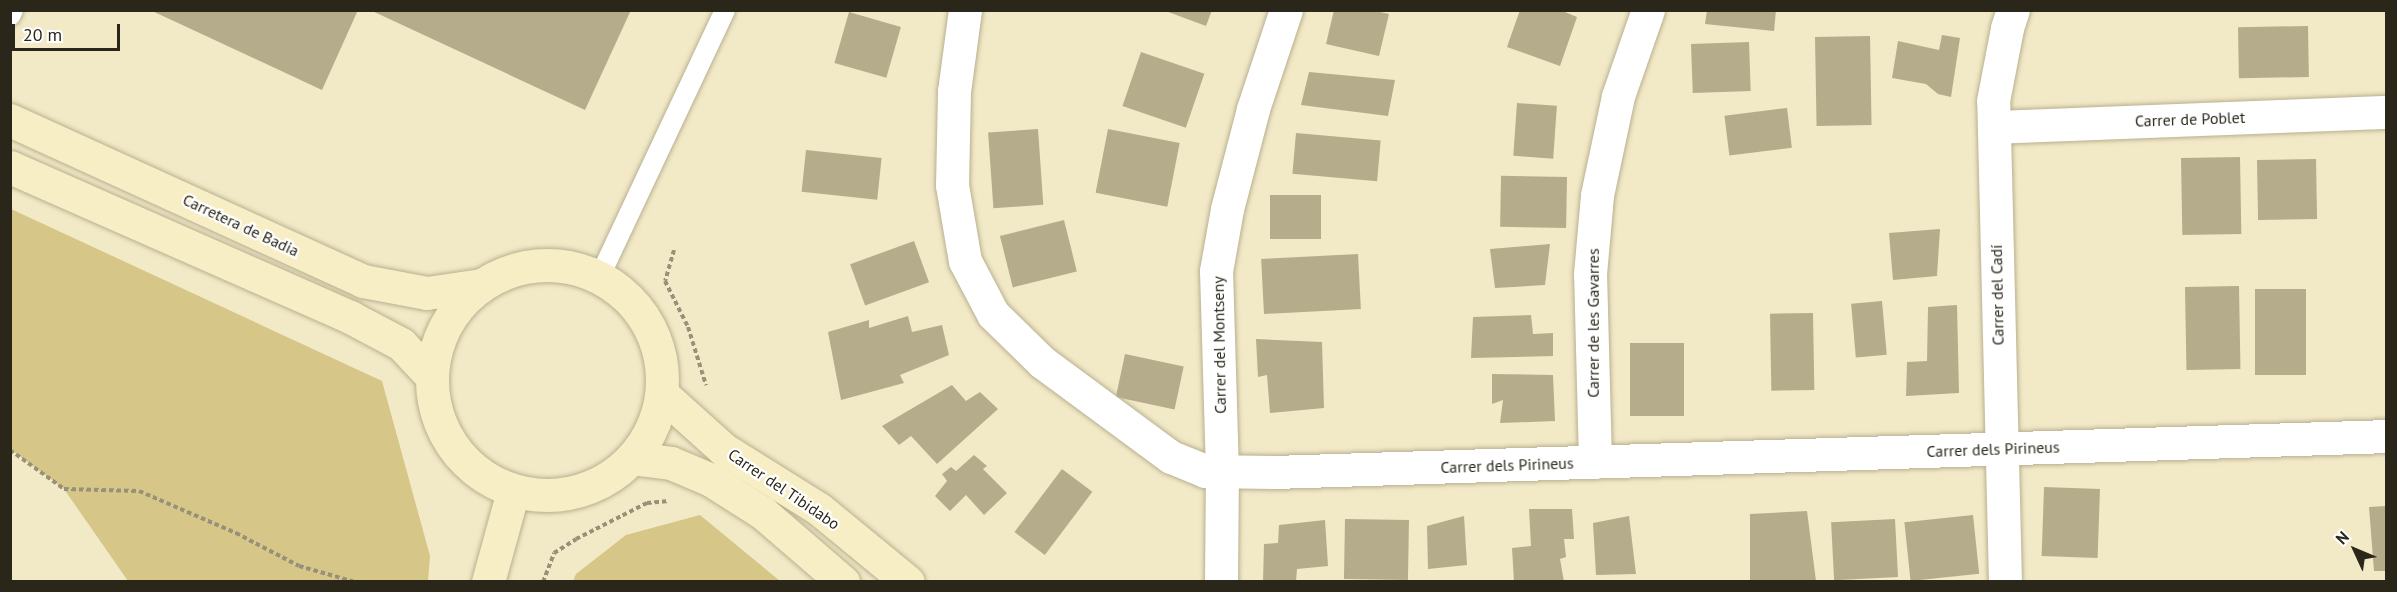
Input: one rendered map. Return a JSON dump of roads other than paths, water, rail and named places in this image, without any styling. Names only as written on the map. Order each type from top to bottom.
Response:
[{"type":"street","name":"Carrer dels Pirineus","points":[[965,10],[954,91],[952,185],[965,261],[993,314],[1042,362],[1171,457],[1205,471],[1595,462],[2386,436]]},
{"type":"street","name":"Carrer del Montseny","points":[[1221,582],[1222,472],[1216,271],[1227,209],[1253,109],[1286,10]]},
{"type":"street","name":"Carrer de les Gavarres","points":[[1595,462],[1590,274],[1597,195],[1618,96],[1648,10]]},
{"type":"street","name":"Carrer del Cadí","points":[[2005,582],[1994,101],[2007,28],[2013,10]]},
{"type":"street","name":"Carrer de Poblet","points":[[1994,127],[2386,112]]},
{"type":"street","name":"Carretera de Badia","points":[[10,120],[363,281],[427,293],[481,285]]},
{"type":"street","points":[[10,167],[350,317],[401,344],[432,377]]},
{"type":"street","points":[[557,265],[587,272],[599,278],[615,286],[639,310],[654,335],[661,362],[662,394],[656,419],[632,458],[610,477],[581,490],[545,496],[513,491],[474,470],[457,453],[442,430],[435,406],[432,377],[436,347],[447,323],[463,302],[481,285],[504,273],[530,266],[557,265]]},
{"type":"street","name":"Carrer del Tibidabo","points":[[662,394],[723,449],[819,509],[908,582]]},
{"type":"street","points":[[632,458],[671,463],[711,480],[763,513],[843,582]]},
{"type":"street","points":[[488,582],[513,491]]},
{"type":"lane","points":[[10,16],[13,10]]},
{"type":"lane","points":[[599,278],[724,10]]}]
